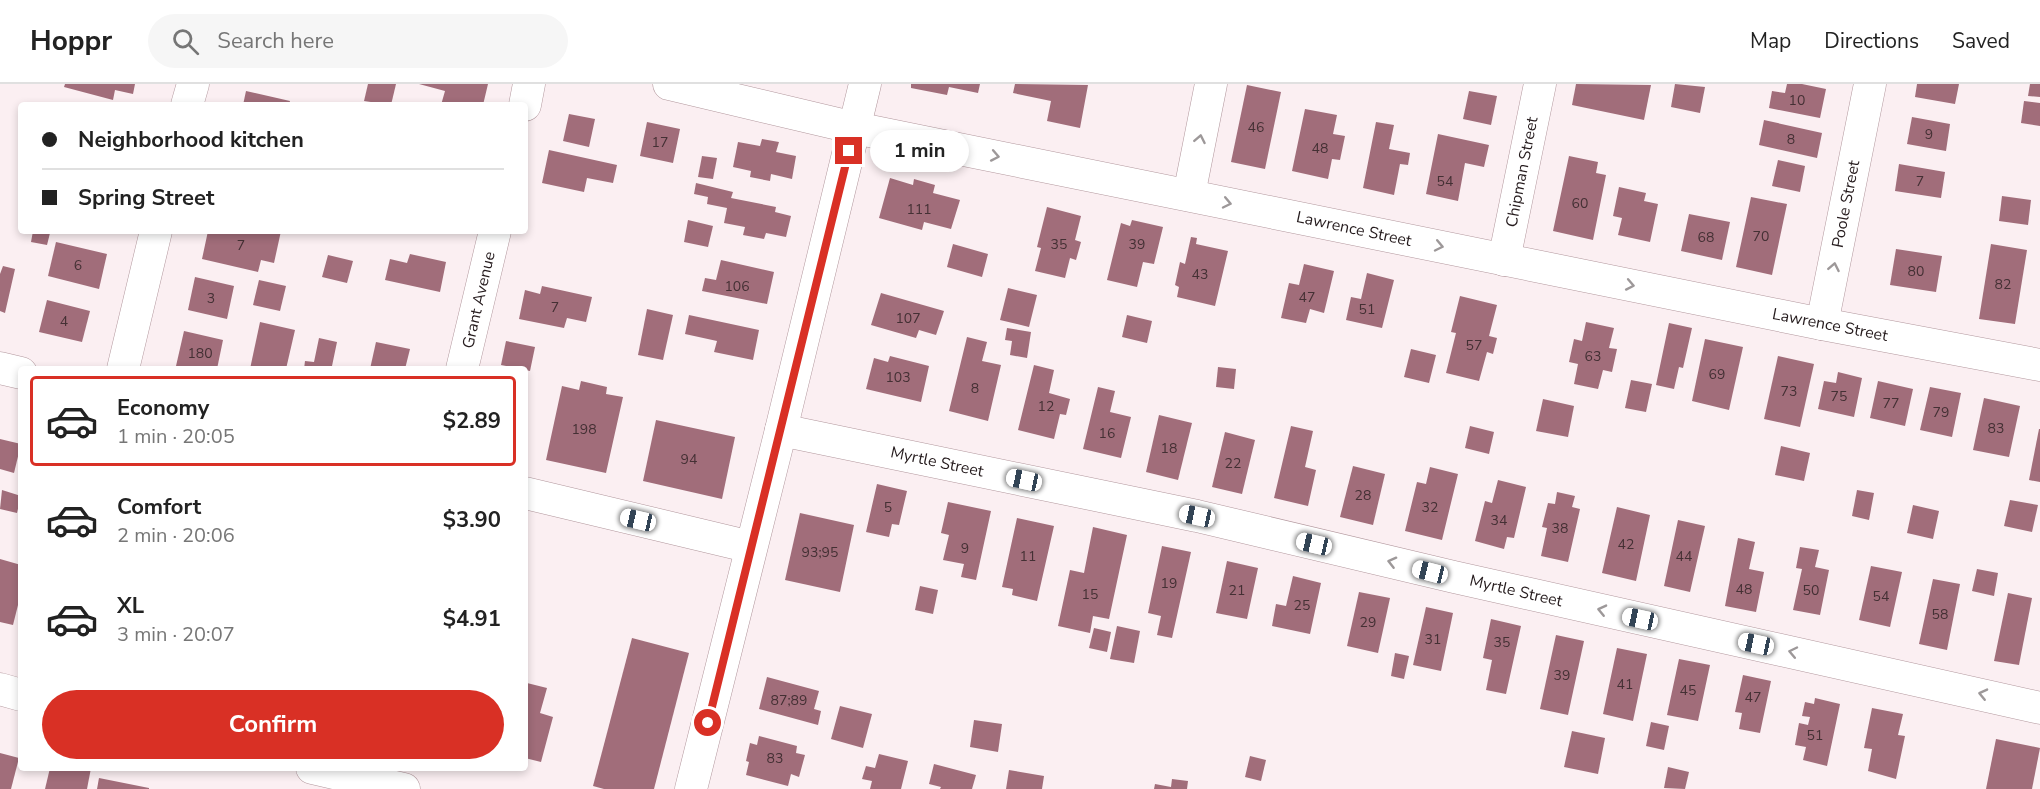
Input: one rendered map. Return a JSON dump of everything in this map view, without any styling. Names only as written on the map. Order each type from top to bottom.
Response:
[{"type":"street","points":[[188,102],[193,84]]},
{"type":"street","points":[[526,102],[530,84]]},
{"type":"street","name":"Lawrence Street","points":[[669,84],[855,128],[1822,324],[2040,365]]},
{"type":"street","points":[[691,789],[865,84]]},
{"type":"street","points":[[1189,195],[1211,84]]},
{"type":"street","name":"Chipman Street","points":[[1504,260],[1540,84]]},
{"type":"street","name":"Poole Street","points":[[1822,324],[1870,84]]},
{"type":"street","points":[[124,366],[155,234]]},
{"type":"street","name":"Grant Avenue","points":[[463,366],[494,234]]},
{"type":"street","points":[[0,368],[18,372]]},
{"type":"street","name":"Myrtle Street","points":[[781,430],[1197,516],[1454,577],[2040,708]]},
{"type":"street","points":[[528,494],[751,547]]},
{"type":"street","points":[[0,689],[18,693]]},
{"type":"street","points":[[325,771],[404,789]]},
{"type":"building","points":[[65,84],[135,84],[133,94],[115,90],[113,100],[64,87]]},
{"type":"building","points":[[368,84],[396,84],[392,102],[364,101]]},
{"type":"building","points":[[419,84],[488,84],[484,102],[442,102],[445,91]]},
{"type":"building","points":[[911,84],[980,84],[978,93],[949,87],[947,95],[911,88]]},
{"type":"building","points":[[1015,84],[1088,85],[1080,128],[1047,121],[1051,101],[1013,93]]},
{"type":"building","points":[[1576,84],[1651,85],[1644,120],[1572,105]]},
{"type":"building","points":[[1675,84],[1705,87],[1700,113],[1671,107]]},
{"type":"building","points":[[1787,84],[1802,84],[1826,89],[1820,118],[1769,108],[1772,91],[1785,93]]},
{"type":"building","points":[[1917,84],[1959,84],[1955,104],[1915,97]]},
{"type":"building","points":[[2030,84],[2040,84],[2040,97],[2028,96]]},
{"type":"building","points":[[1247,85],[1281,92],[1265,169],[1231,162]]},
{"type":"building","points":[[246,91],[290,101],[290,102],[244,102]]},
{"type":"building","points":[[1469,91],[1497,96],[1491,125],[1463,119]]},
{"type":"building","points":[[2024,101],[2040,103],[2040,126],[2021,123]]},
{"type":"building","points":[[1305,109],[1337,115],[1333,134],[1345,136],[1340,160],[1332,159],[1328,179],[1292,171]]},
{"type":"building","points":[[569,114],[595,119],[589,147],[563,141]]},
{"type":"building","points":[[1912,117],[1950,124],[1946,151],[1907,144]]},
{"type":"building","points":[[1764,120],[1822,133],[1817,158],[1759,145]]},
{"type":"building","points":[[647,122],[680,129],[673,163],[640,156]]},
{"type":"building","points":[[1376,122],[1394,125],[1389,149],[1410,153],[1408,165],[1400,164],[1394,195],[1363,188]]},
{"type":"building","points":[[1438,134],[1489,145],[1484,167],[1465,163],[1458,201],[1426,194]]},
{"type":"building","points":[[762,139],[779,142],[776,152],[796,156],[792,179],[771,174],[770,181],[750,177],[751,171],[733,167],[738,142],[760,146]]},
{"type":"building","points":[[549,150],[617,165],[613,183],[587,178],[584,192],[542,183]]},
{"type":"building","points":[[702,156],[717,158],[713,179],[698,177]]},
{"type":"building","points":[[1569,156],[1598,162],[1596,173],[1606,175],[1593,240],[1553,231]]},
{"type":"building","points":[[1778,160],[1805,166],[1800,192],[1772,186]]},
{"type":"building","points":[[1899,164],[1945,172],[1941,198],[1895,191]]},
{"type":"building","points":[[890,178],[913,185],[914,179],[935,185],[933,193],[960,200],[951,229],[924,222],[922,230],[879,218]]},
{"type":"building","points":[[696,183],[733,192],[731,198],[776,207],[775,212],[791,216],[786,237],[766,233],[764,239],[743,235],[745,227],[724,223],[727,208],[707,204],[708,197],[694,194]]},
{"type":"building","points":[[1619,187],[1646,193],[1644,201],[1658,204],[1650,242],[1618,235],[1622,218],[1613,216]]},
{"type":"building","points":[[2002,196],[2031,200],[2028,225],[1999,221]]},
{"type":"building","points":[[1751,197],[1787,204],[1772,275],[1736,267]]},
{"type":"building","points":[[1047,207],[1081,216],[1075,240],[1081,242],[1076,260],[1070,258],[1065,278],[1035,271],[1041,248],[1037,247]]},
{"type":"building","points":[[1689,214],[1730,222],[1722,260],[1681,251]]},
{"type":"building","points":[[688,220],[713,226],[708,247],[684,242]]},
{"type":"building","points":[[1132,220],[1163,227],[1154,264],[1143,262],[1137,287],[1107,280],[1121,223],[1130,226]]},
{"type":"building","points":[[32,234],[50,234],[47,245],[31,242]]},
{"type":"building","points":[[207,234],[280,234],[274,263],[261,260],[258,272],[202,259]]},
{"type":"building","points":[[1191,237],[1197,238],[1196,244],[1228,251],[1215,306],[1177,297],[1179,287],[1175,285],[1180,262],[1185,264]]},
{"type":"building","points":[[56,242],[107,254],[99,289],[48,276]]},
{"type":"building","points":[[953,244],[988,254],[982,277],[947,267]]},
{"type":"building","points":[[1991,244],[2027,250],[2015,324],[1979,319]]},
{"type":"building","points":[[1896,249],[1942,256],[1936,292],[1890,285]]},
{"type":"building","points":[[410,254],[446,262],[440,292],[385,280],[390,259],[407,263]]},
{"type":"building","points":[[328,255],[353,261],[347,283],[322,277]]},
{"type":"building","points":[[721,260],[774,272],[767,304],[702,291],[705,278],[716,280]]},
{"type":"building","points":[[1304,264],[1334,271],[1324,313],[1310,309],[1306,323],[1281,318],[1289,283],[1299,285]]},
{"type":"building","points":[[3,266],[15,269],[5,313],[0,311],[0,274]]},
{"type":"building","points":[[1367,273],[1394,280],[1382,328],[1346,320],[1351,297],[1361,299]]},
{"type":"building","points":[[195,277],[234,286],[227,319],[188,310]]},
{"type":"building","points":[[259,280],[286,286],[280,311],[253,305]]},
{"type":"building","points":[[542,286],[592,297],[586,322],[567,318],[564,328],[519,319],[525,290],[540,294]]},
{"type":"building","points":[[1008,288],[1037,295],[1029,327],[1000,320]]},
{"type":"building","points":[[881,293],[944,311],[936,335],[919,330],[916,338],[871,325]]},
{"type":"building","points":[[1460,296],[1497,305],[1489,336],[1497,338],[1493,354],[1487,352],[1479,381],[1446,373],[1456,333],[1451,332]]},
{"type":"building","points":[[47,300],[90,311],[82,342],[39,332]]},
{"type":"building","points":[[647,309],[673,315],[663,360],[638,355]]},
{"type":"building","points":[[689,315],[759,330],[753,360],[714,352],[717,341],[685,334]]},
{"type":"building","points":[[1127,315],[1152,321],[1147,343],[1122,337]]},
{"type":"building","points":[[260,322],[295,330],[287,366],[251,366]]},
{"type":"building","points":[[1586,322],[1614,328],[1609,348],[1617,349],[1612,372],[1603,370],[1598,389],[1574,384],[1578,364],[1569,362],[1574,339],[1582,341]]},
{"type":"building","points":[[1669,323],[1692,328],[1683,368],[1679,367],[1674,389],[1656,385]]},
{"type":"building","points":[[1007,328],[1031,332],[1027,358],[1010,355],[1012,341],[1005,340]]},
{"type":"building","points":[[184,331],[223,340],[218,366],[176,366]]},
{"type":"building","points":[[967,337],[987,342],[982,361],[1001,365],[988,421],[949,411]]},
{"type":"building","points":[[319,338],[337,342],[332,366],[304,366],[305,361],[314,362]]},
{"type":"building","points":[[1705,339],[1743,347],[1729,410],[1692,401]]},
{"type":"building","points":[[506,341],[535,347],[530,371],[528,366],[501,365]]},
{"type":"building","points":[[376,342],[410,349],[406,366],[371,366]]},
{"type":"building","points":[[1411,349],[1436,355],[1429,383],[1404,377]]},
{"type":"building","points":[[890,356],[929,366],[921,402],[866,389],[874,358],[888,362]]},
{"type":"building","points":[[1778,356],[1814,364],[1800,427],[1764,419]]},
{"type":"building","points":[[1034,365],[1054,370],[1049,393],[1070,399],[1066,415],[1060,414],[1054,439],[1018,430]]},
{"type":"building","points":[[1218,367],[1236,369],[1234,389],[1216,387]]},
{"type":"building","points":[[1838,372],[1862,378],[1854,417],[1818,409],[1824,381],[1836,383]]},
{"type":"building","points":[[1631,380],[1652,384],[1646,412],[1625,408]]},
{"type":"building","points":[[581,381],[607,387],[606,394],[623,397],[606,473],[546,460],[562,386],[579,390]]},
{"type":"building","points":[[1878,381],[1913,389],[1905,426],[1870,418]]},
{"type":"building","points":[[1098,387],[1115,391],[1110,412],[1131,417],[1121,458],[1083,449]]},
{"type":"building","points":[[1930,387],[1961,393],[1952,437],[1920,430]]},
{"type":"building","points":[[1984,398],[2020,406],[2009,457],[1973,450]]},
{"type":"building","points":[[1543,399],[1574,406],[1568,437],[1536,431]]},
{"type":"building","points":[[1159,415],[1192,423],[1178,480],[1146,472]]},
{"type":"building","points":[[656,420],[735,437],[722,499],[643,481]]},
{"type":"building","points":[[1291,426],[1313,431],[1305,467],[1316,470],[1308,506],[1274,498]]},
{"type":"building","points":[[1470,426],[1494,432],[1489,454],[1465,448]]},
{"type":"building","points":[[2040,429],[2040,482],[2029,480]]},
{"type":"building","points":[[1225,432],[1255,440],[1242,494],[1212,487]]},
{"type":"building","points":[[0,439],[18,443],[14,473],[0,469]]},
{"type":"building","points":[[1781,446],[1810,453],[1804,481],[1775,475]]},
{"type":"building","points":[[1353,466],[1385,474],[1373,525],[1340,517]]},
{"type":"building","points":[[1430,467],[1458,474],[1442,540],[1405,531],[1417,482],[1426,484]]},
{"type":"building","points":[[1498,480],[1526,487],[1514,538],[1507,537],[1504,549],[1475,541],[1485,501],[1492,503]]},
{"type":"building","points":[[877,484],[907,491],[899,525],[892,524],[889,537],[866,532]]},
{"type":"building","points":[[2,490],[18,495],[17,513],[0,509]]},
{"type":"building","points":[[1857,490],[1874,493],[1869,520],[1852,516]]},
{"type":"building","points":[[1557,492],[1575,496],[1572,507],[1580,509],[1568,562],[1541,556],[1547,528],[1542,527],[1548,503],[1555,504]]},
{"type":"building","points":[[2010,500],[2038,505],[2032,532],[2004,526]]},
{"type":"building","points":[[948,502],[991,511],[976,580],[961,577],[964,564],[943,560],[949,535],[941,533]]},
{"type":"building","points":[[1913,505],[1939,511],[1933,539],[1907,533]]},
{"type":"building","points":[[1617,507],[1650,515],[1636,581],[1602,573]]},
{"type":"building","points":[[800,513],[854,525],[840,592],[785,580]]},
{"type":"building","points":[[1017,518],[1054,526],[1037,601],[1012,595],[1013,589],[1002,587]]},
{"type":"building","points":[[1678,520],[1705,526],[1690,592],[1664,586]]},
{"type":"building","points":[[1093,527],[1127,535],[1109,619],[1093,616],[1090,633],[1058,626],[1070,570],[1084,573]]},
{"type":"building","points":[[1738,538],[1755,542],[1749,569],[1764,572],[1756,612],[1725,606]]},
{"type":"building","points":[[1162,546],[1191,552],[1172,638],[1157,635],[1161,616],[1148,613]]},
{"type":"building","points":[[1800,547],[1819,550],[1815,567],[1829,570],[1820,615],[1793,610],[1802,569],[1796,568]]},
{"type":"building","points":[[0,559],[18,564],[18,605],[13,625],[0,622]]},
{"type":"building","points":[[1227,561],[1258,568],[1247,619],[1216,613]]},
{"type":"building","points":[[1871,566],[1902,572],[1890,627],[1859,620]]},
{"type":"building","points":[[1977,569],[1998,573],[1994,596],[1972,591]]},
{"type":"building","points":[[1293,576],[1321,583],[1310,634],[1272,626],[1276,604],[1286,606]]},
{"type":"building","points":[[1933,579],[1960,584],[1947,650],[1919,644]]},
{"type":"building","points":[[920,586],[938,590],[933,614],[915,610]]},
{"type":"building","points":[[1359,592],[1390,598],[1378,653],[1347,646]]},
{"type":"building","points":[[2008,593],[2032,598],[2019,665],[1994,661]]},
{"type":"building","points":[[1426,607],[1453,613],[1441,671],[1413,665]]},
{"type":"building","points":[[1491,619],[1521,626],[1506,694],[1486,690],[1492,660],[1483,658]]},
{"type":"building","points":[[1117,626],[1140,631],[1134,663],[1110,659]]},
{"type":"building","points":[[1094,628],[1111,632],[1107,652],[1089,648]]},
{"type":"building","points":[[1556,635],[1584,641],[1568,715],[1540,709]]},
{"type":"building","points":[[632,638],[689,653],[654,789],[604,789],[593,786]]},
{"type":"building","points":[[1617,648],[1647,654],[1633,721],[1603,714]]},
{"type":"building","points":[[1395,653],[1409,656],[1404,679],[1391,676]]},
{"type":"building","points":[[1679,659],[1710,665],[1698,721],[1667,715]]},
{"type":"building","points":[[1743,675],[1771,681],[1760,733],[1739,729],[1742,713],[1735,712]]},
{"type":"building","points":[[767,677],[819,691],[814,709],[821,711],[818,725],[759,709]]},
{"type":"building","points":[[528,683],[547,688],[540,713],[553,717],[541,762],[528,759]]},
{"type":"building","points":[[1815,698],[1840,704],[1827,766],[1803,760],[1806,747],[1795,745],[1799,723],[1808,725],[1810,717],[1802,716],[1805,702],[1814,704]]},
{"type":"building","points":[[840,706],[872,714],[863,748],[831,739]]},
{"type":"building","points":[[1872,708],[1903,714],[1898,735],[1905,736],[1896,779],[1868,771],[1872,749],[1864,748]]},
{"type":"building","points":[[974,720],[1002,724],[998,752],[970,747]]},
{"type":"building","points":[[1651,722],[1669,726],[1664,750],[1646,746]]},
{"type":"building","points":[[1572,731],[1605,738],[1598,774],[1564,767]]},
{"type":"building","points":[[759,736],[797,746],[796,753],[805,755],[799,777],[791,774],[788,786],[746,775],[750,743],[757,745]]},
{"type":"building","points":[[1996,739],[2040,748],[2032,789],[1986,789]]},
{"type":"building","points":[[0,753],[18,758],[11,789],[0,789]]},
{"type":"building","points":[[879,754],[908,761],[901,789],[870,789],[872,781],[862,779],[866,766],[875,768]]},
{"type":"building","points":[[1250,756],[1266,760],[1261,781],[1245,777]]},
{"type":"building","points":[[934,764],[976,775],[972,789],[940,789],[941,787],[929,784]]},
{"type":"building","points":[[1668,767],[1689,772],[1685,789],[1664,788]]},
{"type":"building","points":[[1009,770],[1044,776],[1042,789],[1006,789]]},
{"type":"building","points":[[49,771],[90,771],[87,789],[45,789]]},
{"type":"building","points":[[99,778],[149,788],[149,789],[97,789]]},
{"type":"building","points":[[1172,779],[1188,781],[1187,789],[1154,789],[1155,784],[1171,787]]},
{"type":"route","points":[[708,723],[849,151]]}]
